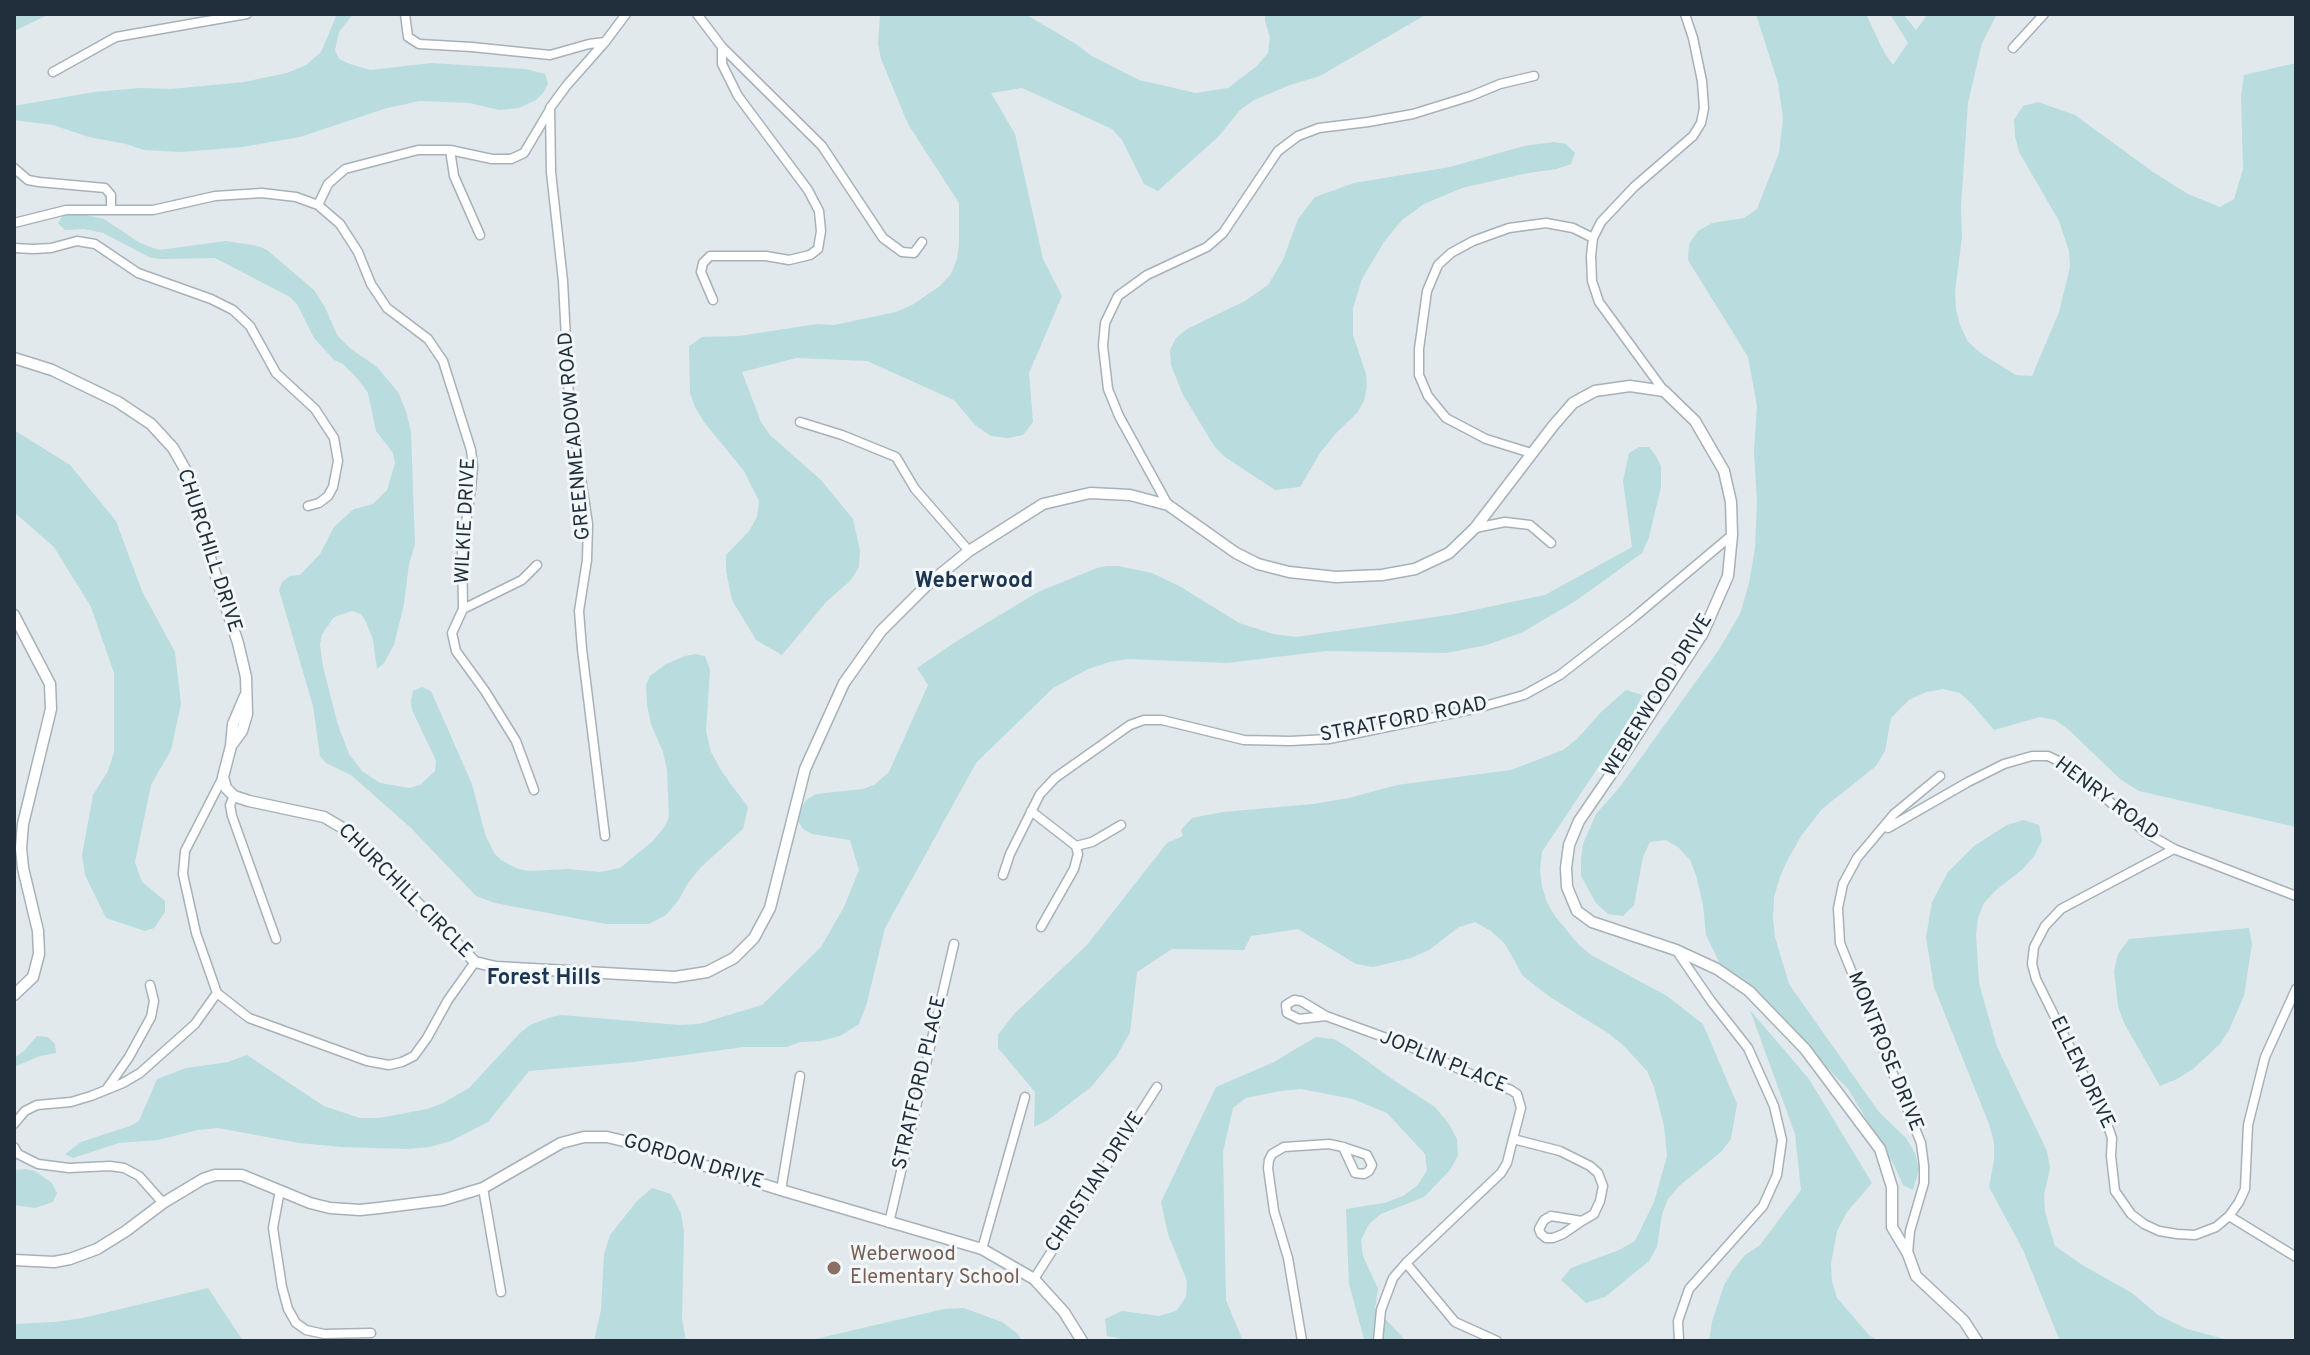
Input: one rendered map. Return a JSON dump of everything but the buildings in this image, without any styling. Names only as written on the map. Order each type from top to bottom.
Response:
[{"type":"street","points":[[53,72],[116,37],[247,14]]},
{"type":"street","points":[[405,14],[408,37],[419,44],[550,55],[605,42]]},
{"type":"street","points":[[14,223],[66,210],[153,210],[215,196],[262,193],[296,197],[318,205],[328,184],[345,169],[418,150],[450,150],[492,159],[511,159],[524,153],[550,108],[626,14]]},
{"type":"street","points":[[697,14],[722,47],[822,146],[883,238],[902,252],[914,253],[922,242]]},
{"type":"street","points":[[1664,391],[1599,302],[1592,281],[1591,256],[1593,238],[1601,222],[1634,187],[1693,136],[1701,123],[1704,108],[1702,81],[1685,14]]},
{"type":"street","points":[[2013,48],[2044,14]]},
{"type":"street","points":[[713,300],[701,272],[703,263],[710,256],[766,256],[789,260],[810,255],[818,249],[821,231],[819,211],[808,190],[738,96],[722,64],[722,47]]},
{"type":"street","points":[[1168,505],[1119,416],[1108,389],[1103,346],[1105,323],[1118,296],[1147,275],[1207,247],[1223,233],[1278,151],[1298,136],[1319,128],[1413,114],[1500,84],[1534,76]]},
{"type":"street","name":"GREENMEADOW ROAD","points":[[550,108],[551,172],[563,281],[569,398],[588,524],[587,560],[579,611],[605,836]]},
{"type":"street","points":[[450,150],[454,176],[480,235]]},
{"type":"street","points":[[14,168],[28,180],[105,188],[111,195],[111,209]]},
{"type":"street","name":"WILKIE DRIVE","points":[[318,205],[340,224],[387,308],[428,339],[443,361],[471,450],[471,489],[462,549],[463,609],[452,633],[456,651],[516,741],[534,790]]},
{"type":"street","points":[[1531,453],[1486,439],[1446,418],[1428,396],[1419,375],[1419,349],[1427,291],[1438,265],[1451,253],[1509,228],[1546,223],[1573,228],[1593,238]]},
{"type":"street","points":[[14,248],[51,248],[77,241],[95,244],[138,273],[233,310],[250,326],[276,373],[315,409],[334,438],[338,461],[333,487],[319,503],[308,506]]},
{"type":"street","name":"CHURCHILL DRIVE","points":[[14,358],[52,370],[118,402],[151,424],[173,448],[190,478],[246,677],[245,696],[233,724],[223,777]]},
{"type":"street","points":[[475,962],[496,967],[675,977],[707,972],[734,958],[754,938],[770,908],[805,769],[844,683],[881,631],[927,585],[969,551],[1043,504],[1090,493],[1130,495],[1168,505],[1236,553],[1258,564],[1289,572],[1336,577],[1382,575],[1415,569],[1449,553],[1475,528],[1573,403],[1595,391],[1630,386],[1664,391]]},
{"type":"street","name":"WEBERWOOD DRIVE","points":[[1664,391],[1695,421],[1724,471],[1731,502],[1728,576],[1703,633],[1579,821],[1569,845],[1567,887],[1577,911],[1592,922],[1676,950],[1717,969],[1749,991],[1805,1049],[1880,1149],[1892,1187],[1892,1227],[1908,1254]]},
{"type":"street","points":[[800,422],[896,457],[915,489],[969,551]]},
{"type":"street","points":[[1475,528],[1505,522],[1530,525],[1551,543]]},
{"type":"street","name":"STRATFORD ROAD","points":[[1003,875],[1040,794],[1055,778],[1130,725],[1144,720],[1162,720],[1244,740],[1329,739],[1474,709],[1524,695],[1560,675],[1732,535]]},
{"type":"street","points":[[463,609],[522,580],[537,565]]},
{"type":"street","points":[[14,615],[50,684],[51,709],[23,824],[21,848],[38,931],[39,954],[33,977],[14,995]]},
{"type":"street","name":"HENRY ROAD","points":[[1877,835],[1992,770],[2023,757],[2040,755],[2067,765],[2145,832],[2174,849],[2296,896]]},
{"type":"street","name":"MONTROSE DRIVE","points":[[1908,1254],[1910,1231],[1924,1183],[1921,1143],[1845,956],[1838,934],[1838,908],[1843,884],[1851,867],[1905,804],[1940,776]]},
{"type":"street","points":[[223,777],[226,788],[234,796],[230,805],[232,816],[276,939]]},
{"type":"street","points":[[14,1124],[25,1111],[37,1105],[71,1102],[140,1073],[195,1024],[217,993],[196,933],[183,874],[185,851],[223,777]]},
{"type":"street","name":"CHURCHILL CIRCLE","points":[[217,993],[249,1018],[367,1061],[389,1065],[414,1056],[475,962],[346,830],[324,817],[234,796]]},
{"type":"street","points":[[1031,811],[1076,846],[1078,854],[1074,869],[1041,927]]},
{"type":"street","points":[[1076,846],[1092,842],[1121,825]]},
{"type":"street","name":"ELLEN DRIVE","points":[[2174,849],[2061,909],[2045,926],[2034,947],[2032,964],[2036,979],[2105,1118],[2112,1138],[2115,1191],[2131,1214],[2159,1231],[2195,1235],[2216,1227],[2229,1216]]},
{"type":"street","name":"STRATFORD PLACE","points":[[889,1223],[954,944]]},
{"type":"street","points":[[1676,950],[1748,1048],[1774,1106],[1782,1140],[1777,1175],[1763,1206],[1689,1289],[1678,1321],[1679,1341]]},
{"type":"street","points":[[105,1090],[129,1057],[151,1017],[154,1001],[150,985]]},
{"type":"street","points":[[2296,989],[2265,1057],[2248,1125],[2245,1189],[2229,1216],[2296,1257]]},
{"type":"street","name":"JOPLIN PLACE","points":[[1326,1016],[1411,1047],[1511,1090],[1517,1094],[1521,1108],[1507,1163],[1501,1173],[1393,1278],[1378,1325],[1378,1341]]},
{"type":"street","points":[[781,1190],[800,1076]]},
{"type":"street","name":"CHRISTIAN DRIVE","points":[[1034,1279],[1157,1087]]},
{"type":"street","points":[[982,1249],[1025,1097]]},
{"type":"street","name":"GORDON DRIVE","points":[[14,1260],[54,1262],[97,1249],[203,1179],[223,1174],[242,1175],[310,1203],[360,1210],[443,1200],[483,1188],[561,1143],[584,1137],[607,1137],[982,1249],[1034,1279],[1064,1312],[1082,1341]]},
{"type":"street","points":[[1513,1139],[1560,1151],[1598,1173],[1603,1186],[1594,1214],[1553,1238],[1546,1238],[1539,1229],[1544,1220],[1551,1216],[1582,1221]]},
{"type":"street","points":[[1302,1341],[1288,1258],[1274,1211],[1269,1160],[1272,1154],[1284,1147],[1311,1144],[1343,1147]]},
{"type":"street","points":[[14,1147],[18,1154],[38,1164],[69,1168],[124,1168],[139,1176],[163,1203]]},
{"type":"street","points":[[483,1188],[501,1292]]},
{"type":"street","points":[[280,1190],[273,1228],[282,1287],[296,1323],[306,1330],[324,1334],[371,1333]]},
{"type":"street","points":[[1908,1254],[1916,1276],[1964,1321],[1977,1341]]},
{"type":"street","points":[[1406,1263],[1455,1322],[1497,1341]]},
{"type":"shaded area","points":[[14,14],[50,14],[14,31]]},
{"type":"shaded area","points":[[337,14],[353,14],[339,32],[335,50],[339,59],[350,64],[370,70],[432,63],[525,69],[545,74],[548,84],[536,100],[519,108],[499,110],[470,103],[420,101],[387,108],[300,137],[242,147],[182,152],[144,150],[53,125],[14,120],[14,106],[94,92],[244,82],[287,73],[306,65],[321,52]]},
{"type":"shaded area","points":[[880,14],[1025,14],[1092,56],[1139,80],[1196,93],[1228,88],[1257,66],[1268,53],[1270,37],[1265,14],[1427,14],[1320,76],[1254,100],[1158,191],[1144,184],[1122,140],[1112,129],[1022,88],[991,93],[1015,134],[1043,259],[1062,296],[1029,373],[1033,422],[1023,435],[1008,438],[991,436],[975,425],[954,400],[867,361],[796,358],[742,372],[761,422],[770,435],[821,480],[853,519],[860,551],[859,567],[850,581],[827,601],[782,655],[756,640],[732,600],[726,555],[749,531],[757,517],[759,501],[744,471],[695,407],[690,393],[689,346],[702,337],[739,336],[817,324],[834,325],[896,312],[940,286],[951,274],[959,243],[959,203],[908,124],[881,59],[878,44]]},
{"type":"shaded area","points":[[1756,14],[1866,14],[1893,65],[1908,43],[1890,14],[1903,14],[1916,30],[1928,14],[1997,14],[1982,43],[1968,103],[1962,237],[1955,292],[1960,325],[1968,342],[2016,375],[2032,376],[2059,312],[2070,267],[2069,251],[2059,221],[2019,152],[2014,120],[2023,106],[2038,102],[2075,115],[2153,172],[2188,194],[2220,207],[2234,199],[2243,169],[2241,96],[2244,75],[2296,63],[2296,827],[2139,791],[2120,779],[2055,720],[2040,717],[1994,730],[1960,693],[1943,689],[1909,700],[1891,718],[1885,751],[1876,766],[1822,809],[1801,836],[1779,880],[1773,919],[1789,984],[1879,1112],[1906,1138],[1915,1153],[1919,1169],[1913,1190],[1903,1185],[1848,1089],[1743,982],[1720,964],[1706,935],[1696,875],[1690,860],[1679,848],[1666,840],[1650,842],[1643,857],[1634,905],[1623,916],[1608,914],[1596,903],[1581,876],[1583,844],[1596,814],[1619,788],[1718,651],[1740,614],[1749,583],[1755,548],[1757,406],[1748,357],[1688,260],[1689,244],[1698,231],[1712,223],[1744,218],[1757,209],[1779,153],[1783,118],[1778,83]]},
{"type":"shaded area","points":[[1554,142],[1566,144],[1575,153],[1571,164],[1462,188],[1424,204],[1402,220],[1384,242],[1362,279],[1353,308],[1353,335],[1366,374],[1364,401],[1357,413],[1320,453],[1300,487],[1275,490],[1215,447],[1183,395],[1171,365],[1170,350],[1176,338],[1187,329],[1245,301],[1268,285],[1283,260],[1298,219],[1315,197],[1354,183],[1450,167],[1524,146]]},
{"type":"shaded area","points":[[73,212],[104,219],[140,243],[159,250],[226,241],[267,250],[314,290],[337,335],[377,367],[398,392],[411,432],[415,544],[394,645],[377,669],[373,640],[366,622],[361,614],[352,611],[334,617],[322,634],[320,645],[338,725],[349,754],[362,771],[380,783],[410,788],[420,785],[435,771],[436,761],[412,710],[413,691],[422,687],[431,691],[472,784],[485,834],[501,860],[529,871],[568,869],[600,872],[620,868],[653,841],[669,817],[667,770],[651,724],[646,685],[650,676],[666,664],[685,656],[705,656],[710,670],[706,731],[711,752],[748,807],[743,829],[701,867],[666,915],[649,924],[606,924],[495,903],[476,896],[411,828],[351,775],[326,763],[320,756],[313,706],[279,590],[282,582],[290,576],[300,575],[320,554],[334,527],[354,509],[373,504],[387,490],[395,463],[393,453],[376,431],[368,393],[357,378],[334,360],[314,338],[297,304],[290,297],[215,258],[151,258],[103,233],[84,229],[65,230],[58,223],[63,215]]},
{"type":"shaded area","points":[[14,430],[70,465],[116,521],[142,591],[175,652],[181,704],[171,750],[151,785],[135,862],[142,882],[165,901],[165,912],[154,928],[145,931],[106,918],[85,875],[82,855],[93,795],[108,771],[114,752],[114,673],[91,607],[54,547],[14,512]]},
{"type":"shaded area","points":[[1639,447],[1649,447],[1661,466],[1661,487],[1642,553],[1577,600],[1523,632],[1487,645],[1446,653],[1326,651],[1227,663],[1128,659],[1088,669],[1053,688],[976,763],[885,928],[859,1024],[840,1036],[787,1047],[744,1047],[633,1062],[529,1071],[488,1122],[451,1141],[429,1147],[341,1147],[299,1143],[218,1128],[158,1140],[119,1143],[73,1158],[65,1154],[81,1142],[139,1121],[157,1079],[186,1068],[228,1062],[247,1055],[324,1106],[360,1118],[379,1118],[427,1109],[469,1088],[520,1033],[530,1025],[551,1017],[562,1015],[699,1024],[762,1005],[821,947],[844,907],[859,870],[850,840],[812,834],[803,829],[798,821],[801,809],[806,800],[816,794],[863,789],[874,785],[889,772],[928,685],[917,668],[957,641],[1038,592],[1107,566],[1152,573],[1239,623],[1273,634],[1296,637],[1455,614],[1545,595],[1632,547],[1623,481],[1629,453]]},
{"type":"shaded area","points":[[1626,690],[1642,695],[1636,710],[1542,852],[1542,887],[1555,916],[1578,944],[1591,955],[1667,996],[1703,1024],[1737,1104],[1731,1139],[1721,1152],[1679,1186],[1668,1199],[1662,1214],[1657,1247],[1649,1261],[1605,1297],[1586,1303],[1561,1280],[1571,1268],[1635,1241],[1654,1202],[1667,1156],[1664,1126],[1654,1087],[1647,1071],[1623,1045],[1523,976],[1505,944],[1475,922],[1459,927],[1429,950],[1411,958],[1373,967],[1356,964],[1298,929],[1251,936],[1244,950],[1172,949],[1137,972],[1130,1033],[1116,1057],[1091,1087],[1034,1127],[1035,1092],[998,1048],[998,1035],[1014,1014],[1087,945],[1167,843],[1183,836],[1181,830],[1192,818],[1313,804],[1397,785],[1511,770],[1563,750]]},
{"type":"shaded area","points":[[2024,820],[2039,825],[2042,841],[2023,869],[1984,903],[1976,934],[1979,983],[1997,1047],[2047,1151],[2050,1168],[2044,1195],[2045,1212],[2055,1246],[2132,1293],[2158,1315],[2187,1329],[2232,1341],[2060,1341],[2023,1250],[1989,1187],[1994,1143],[1934,987],[1926,937],[1932,902],[1948,872],[1974,846],[2007,825]]},
{"type":"shaded area","points":[[2249,928],[2252,944],[2244,996],[2229,1030],[2220,1044],[2193,1069],[2160,1086],[2124,1023],[2118,1006],[2114,971],[2118,954],[2129,939]]},
{"type":"shaded area","points":[[1750,1010],[1809,1079],[1872,1183],[1847,1212],[1837,1231],[1831,1264],[1837,1298],[1878,1341],[1709,1341],[1724,1285],[1733,1270],[1745,1255],[1760,1245],[1801,1190],[1795,1134]]},
{"type":"shaded area","points":[[37,1036],[48,1037],[55,1044],[56,1053],[14,1067],[14,1058]]},
{"type":"shaded area","points":[[1316,1037],[1334,1039],[1435,1107],[1457,1139],[1458,1156],[1450,1170],[1424,1197],[1381,1214],[1369,1224],[1361,1240],[1363,1256],[1378,1289],[1375,1308],[1406,1341],[1364,1339],[1349,1284],[1346,1209],[1384,1203],[1403,1196],[1418,1185],[1427,1170],[1425,1154],[1387,1113],[1353,1099],[1301,1089],[1246,1098],[1233,1108],[1223,1152],[1226,1300],[1243,1341],[1133,1341],[1107,1336],[1105,1319],[1122,1311],[1159,1316],[1176,1311],[1186,1297],[1187,1281],[1168,1234],[1161,1202],[1216,1087],[1272,1063]]},
{"type":"shaded area","points":[[14,1170],[35,1171],[52,1183],[57,1193],[53,1202],[35,1208],[14,1205]]},
{"type":"shaded area","points":[[652,1188],[671,1194],[681,1213],[684,1232],[682,1318],[686,1341],[594,1341],[601,1310],[604,1254],[610,1235],[637,1201]]},
{"type":"shaded area","points":[[208,1288],[243,1341],[14,1341],[14,1324],[83,1318]]},
{"type":"shaded area","points":[[964,1308],[1002,1322],[1022,1341],[807,1341],[944,1309]]},
{"type":"place","name":"Weberwood Elementary School","points":[[834,1268]]},
{"type":"district","name":"Weberwood","points":[[974,583]]},
{"type":"district","name":"Forest Hills","points":[[544,980]]}]
